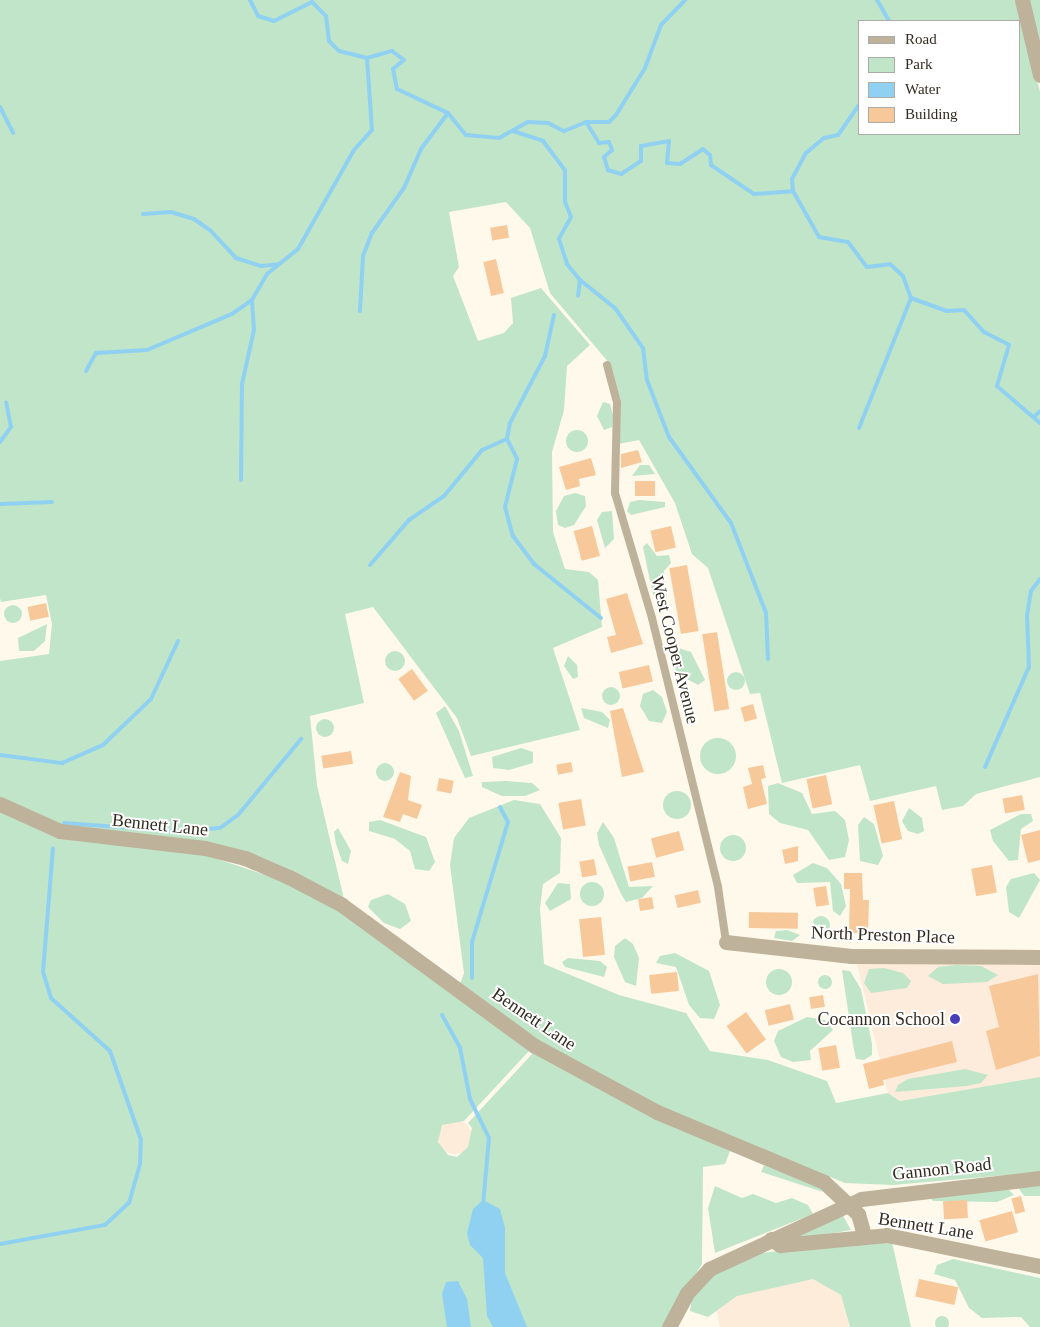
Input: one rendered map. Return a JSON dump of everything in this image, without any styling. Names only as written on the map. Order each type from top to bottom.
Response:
[{"type":"street","points":[[1022,0],[1040,75]]},
{"type":"street","name":"Bennett Lane","points":[[0,804],[60,831],[205,848],[245,858],[289,877],[342,905],[535,1046],[682,1124],[824,1182],[849,1203],[858,1214],[864,1235],[887,1235],[1040,1266]]},
{"type":"street","name":"North Preston Place","points":[[726,942],[851,956],[1040,957]]},
{"type":"street","name":"Gannon Road","points":[[771,1239],[849,1203],[891,1193],[1040,1178]]},
{"type":"street","points":[[669,1327],[698,1278],[724,1259],[771,1239],[780,1245],[864,1235]]},
{"type":"lane","name":"West Cooper Avenue","points":[[607,364],[617,403],[615,493],[652,618],[718,887],[726,942]]},
{"type":"shaded area","name":"Cocannon School","points":[[856,960],[1040,961],[1040,1077],[900,1101],[888,1093]]},
{"type":"shaded area","points":[[455,1120],[462,1121],[467,1125],[471,1130],[471,1144],[467,1149],[462,1153],[455,1154],[448,1153],[443,1149],[439,1144],[438,1137],[439,1130],[443,1125],[448,1121]]},
{"type":"shaded area","points":[[813,1278],[841,1295],[850,1327],[720,1327],[716,1308],[737,1296]]},
{"type":"green space","points":[[0,0],[1017,0],[1040,92],[1040,777],[976,794],[963,806],[942,810],[936,786],[870,801],[860,765],[782,783],[760,693],[750,694],[708,568],[692,554],[675,503],[639,440],[618,444],[619,404],[609,363],[550,293],[530,228],[506,202],[449,212],[459,267],[453,276],[478,341],[504,333],[513,323],[511,298],[541,288],[590,345],[567,366],[564,410],[552,452],[553,532],[565,569],[589,572],[598,580],[602,627],[553,648],[580,730],[471,756],[457,718],[373,607],[345,614],[364,703],[310,716],[317,785],[344,899],[291,872],[67,827],[0,799],[0,661],[49,654],[52,624],[46,595],[1,602]]},
{"type":"green space","points":[[1028,0],[1040,0],[1040,54]]},
{"type":"green space","points":[[603,402],[610,404],[613,415],[612,427],[604,430],[597,416]]},
{"type":"green space","points":[[577,430],[585,433],[588,441],[585,449],[577,452],[569,449],[566,441],[569,433]]},
{"type":"green space","points":[[640,465],[649,465],[655,474],[632,476]]},
{"type":"green space","points":[[575,493],[585,496],[586,506],[574,525],[565,528],[558,525],[556,511],[564,496]]},
{"type":"green space","points":[[639,500],[665,502],[665,507],[631,515],[627,511],[630,502]]},
{"type":"green space","points":[[612,511],[614,539],[605,548],[597,520],[602,512]]},
{"type":"green space","points":[[647,543],[657,556],[669,555],[671,563],[664,571],[667,596],[661,600],[653,594],[643,547]]},
{"type":"green space","points":[[13,605],[19,608],[22,614],[19,620],[13,623],[7,620],[4,614],[7,608]]},
{"type":"green space","points":[[47,624],[45,641],[34,651],[19,651],[18,638]]},
{"type":"green space","points":[[670,645],[691,652],[705,680],[698,685],[676,673]]},
{"type":"green space","points":[[391,651],[399,651],[405,657],[405,665],[399,671],[391,671],[385,665],[385,657]]},
{"type":"green space","points":[[568,656],[577,665],[578,677],[573,679],[564,666]]},
{"type":"green space","points":[[736,672],[742,675],[745,681],[742,687],[736,690],[730,687],[727,681],[730,675]]},
{"type":"green space","points":[[611,687],[617,690],[620,696],[617,702],[611,705],[605,702],[602,696],[605,690]]},
{"type":"green space","points":[[653,690],[662,697],[667,712],[662,723],[649,721],[640,706],[643,694]]},
{"type":"green space","points":[[445,706],[459,731],[473,776],[465,778],[436,713]]},
{"type":"green space","points":[[581,708],[602,712],[610,720],[608,728],[584,718]]},
{"type":"green space","points":[[325,719],[333,724],[334,728],[329,736],[325,737],[317,732],[316,728],[321,720]]},
{"type":"green space","points":[[718,738],[725,739],[731,743],[735,749],[735,763],[731,769],[725,773],[718,774],[711,773],[705,769],[701,763],[700,756],[701,749],[705,743],[711,739]]},
{"type":"green space","points":[[521,748],[533,752],[533,763],[509,770],[493,768],[492,757]]},
{"type":"green space","points":[[385,763],[391,766],[394,772],[391,778],[385,781],[379,778],[376,772],[379,766]]},
{"type":"green space","points":[[482,782],[532,783],[540,790],[525,796],[502,796],[482,787]]},
{"type":"green space","points":[[778,783],[802,793],[812,814],[835,811],[845,820],[849,840],[845,857],[829,860],[808,830],[780,823],[769,814],[768,786]]},
{"type":"green space","points":[[677,791],[687,795],[691,805],[687,815],[677,819],[667,815],[663,805],[667,795]]},
{"type":"green space","points":[[514,800],[540,804],[561,838],[560,873],[543,884],[540,909],[544,964],[619,995],[686,1013],[710,1051],[768,1060],[827,1081],[836,1103],[888,1093],[900,1101],[1040,1077],[1040,1172],[893,1185],[845,1183],[657,1106],[535,1039],[460,984],[464,973],[450,865],[454,838],[469,818]]},
{"type":"green space","points":[[909,808],[922,818],[924,831],[918,834],[908,831],[902,821]]},
{"type":"green space","points":[[0,810],[60,838],[202,854],[287,882],[338,909],[529,1051],[464,1121],[442,1125],[438,1142],[448,1155],[457,1157],[468,1147],[472,1128],[468,1123],[533,1053],[730,1151],[725,1164],[703,1167],[702,1264],[662,1327],[0,1327]]},
{"type":"green space","points":[[1021,814],[1031,814],[1033,821],[1021,829],[1018,860],[1009,861],[993,841],[990,830]]},
{"type":"green space","points":[[864,817],[874,824],[883,856],[878,865],[860,861],[858,825]]},
{"type":"green space","points":[[380,820],[426,837],[435,862],[429,871],[415,869],[410,851],[395,839],[369,831],[369,822]]},
{"type":"green space","points":[[603,822],[614,838],[629,887],[653,886],[642,898],[626,902],[621,894],[599,845],[597,833]]},
{"type":"green space","points":[[338,828],[351,851],[348,864],[342,861],[336,844],[334,832]]},
{"type":"green space","points":[[733,835],[742,839],[746,848],[742,857],[733,861],[724,857],[720,848],[724,839]]},
{"type":"green space","points":[[813,863],[827,868],[841,884],[846,906],[840,916],[833,911],[830,882],[797,883],[793,875]]},
{"type":"green space","points":[[1034,873],[1040,880],[1019,918],[1009,912],[1006,887],[1011,879]]},
{"type":"green space","points":[[592,882],[601,885],[604,894],[601,903],[592,906],[583,903],[580,894],[583,885]]},
{"type":"green space","points":[[558,883],[570,884],[571,899],[550,911],[545,903]]},
{"type":"green space","points":[[388,894],[405,904],[411,921],[400,929],[384,923],[368,907],[371,900]]},
{"type":"green space","points":[[817,916],[825,916],[830,921],[828,932],[817,934],[812,929],[812,921]]},
{"type":"green space","points":[[787,930],[800,935],[792,941],[774,938],[776,931]]},
{"type":"green space","points":[[625,938],[633,944],[639,958],[636,986],[625,982],[614,957],[615,946]]},
{"type":"green space","points":[[675,953],[709,971],[720,1005],[714,1019],[700,1018],[689,1005],[676,967],[656,963],[660,956]]},
{"type":"green space","points":[[568,958],[600,961],[607,967],[604,977],[565,967],[562,962]]},
{"type":"green space","points":[[956,965],[981,966],[998,975],[987,982],[943,984],[928,976],[938,967]]},
{"type":"green space","points":[[884,968],[903,973],[911,981],[907,988],[871,993],[864,983],[869,969]]},
{"type":"green space","points":[[779,969],[788,973],[792,982],[788,991],[779,995],[770,991],[766,982],[770,973]]},
{"type":"green space","points":[[842,970],[850,971],[861,989],[872,1044],[872,1055],[864,1060],[856,1059]]},
{"type":"green space","points":[[825,975],[830,977],[832,982],[830,987],[825,989],[820,987],[818,982],[820,977]]},
{"type":"green space","points":[[807,1017],[825,1020],[833,1030],[810,1051],[811,1060],[793,1062],[781,1057],[774,1041],[778,1031]]},
{"type":"green space","points":[[965,1069],[988,1075],[981,1083],[967,1086],[895,1092],[898,1085],[908,1079]]},
{"type":"green space","points":[[764,1165],[817,1185],[823,1192],[761,1172]]},
{"type":"green space","points":[[1040,1184],[1040,1196],[1024,1196],[1017,1186]]},
{"type":"green space","points":[[715,1186],[742,1198],[753,1194],[776,1203],[792,1198],[808,1205],[813,1214],[715,1253],[708,1208]]},
{"type":"green space","points":[[1008,1189],[1014,1195],[997,1202],[933,1201],[929,1197]]},
{"type":"green space","points":[[842,1214],[851,1230],[788,1241]]},
{"type":"green space","points":[[868,1240],[892,1242],[911,1327],[850,1327],[841,1295],[813,1279],[737,1296],[708,1317],[690,1311],[692,1298],[719,1269],[762,1253]]},
{"type":"green space","points":[[953,1259],[1040,1278],[1040,1327],[1030,1327],[1021,1317],[982,1318],[969,1308],[955,1280],[934,1274],[937,1265]]},
{"type":"green space","points":[[942,1316],[948,1320],[947,1328],[937,1328],[935,1323],[937,1318]]},
{"type":"water","points":[[483,1200],[500,1209],[505,1228],[505,1273],[527,1327],[493,1327],[487,1316],[483,1258],[470,1245],[467,1233],[473,1209]]},
{"type":"water","points":[[458,1281],[467,1299],[471,1327],[447,1327],[442,1294],[446,1282]]},
{"type":"building","points":[[507,225],[509,238],[492,240],[490,228]]},
{"type":"building","points":[[496,259],[504,293],[491,296],[483,262]]},
{"type":"building","points":[[638,450],[642,462],[621,468],[621,454]]},
{"type":"building","points":[[591,458],[596,475],[579,479],[580,486],[566,490],[559,467]]},
{"type":"building","points":[[635,481],[655,481],[655,496],[635,496]]},
{"type":"building","points":[[592,526],[600,556],[582,561],[574,531]]},
{"type":"building","points":[[671,526],[676,547],[655,552],[651,531]]},
{"type":"building","points":[[687,565],[699,631],[681,634],[669,568]]},
{"type":"building","points":[[627,593],[643,644],[611,653],[607,637],[616,635],[606,599]]},
{"type":"building","points":[[46,603],[49,617],[30,621],[27,607]]},
{"type":"building","points":[[717,632],[729,709],[714,711],[702,634]]},
{"type":"building","points":[[649,665],[653,682],[623,689],[619,672]]},
{"type":"building","points":[[412,669],[428,691],[414,701],[398,679]]},
{"type":"building","points":[[753,704],[757,718],[745,722],[741,708]]},
{"type":"building","points":[[623,708],[644,772],[622,777],[610,711]]},
{"type":"building","points":[[351,751],[353,764],[323,769],[321,756]]},
{"type":"building","points":[[571,762],[573,772],[558,775],[556,765]]},
{"type":"building","points":[[763,765],[766,778],[761,779],[767,804],[748,809],[743,787],[752,784],[748,768]]},
{"type":"building","points":[[400,772],[411,776],[408,800],[422,805],[417,819],[403,814],[400,822],[383,817]]},
{"type":"building","points":[[826,775],[832,804],[813,809],[806,779]]},
{"type":"building","points":[[439,778],[454,781],[451,794],[437,791]]},
{"type":"building","points":[[1022,795],[1025,810],[1005,814],[1002,799]]},
{"type":"building","points":[[581,799],[586,826],[563,830],[558,803]]},
{"type":"building","points":[[894,801],[902,839],[882,844],[873,805]]},
{"type":"building","points":[[1040,830],[1040,860],[1028,863],[1021,835]]},
{"type":"building","points":[[679,831],[684,850],[656,858],[651,839]]},
{"type":"building","points":[[798,846],[798,861],[785,864],[782,850]]},
{"type":"building","points":[[594,859],[597,875],[582,878],[579,862]]},
{"type":"building","points":[[652,862],[655,877],[630,881],[627,867]]},
{"type":"building","points":[[992,865],[997,893],[976,896],[971,869]]},
{"type":"building","points":[[844,873],[862,873],[863,900],[869,900],[868,933],[849,933],[850,889],[844,889]]},
{"type":"building","points":[[826,886],[829,905],[816,907],[813,888]]},
{"type":"building","points":[[698,890],[701,903],[678,908],[675,895]]},
{"type":"building","points":[[652,897],[654,909],[640,911],[638,899]]},
{"type":"building","points":[[749,912],[798,913],[798,929],[749,928]]},
{"type":"building","points":[[601,917],[605,955],[583,957],[579,919]]},
{"type":"building","points":[[677,972],[679,991],[651,994],[649,975]]},
{"type":"building","points":[[1038,974],[1040,1056],[996,1070],[986,1031],[999,1027],[989,986]]},
{"type":"building","points":[[823,995],[825,1007],[811,1009],[809,997]]},
{"type":"building","points":[[790,1004],[794,1020],[769,1026],[765,1010]]},
{"type":"building","points":[[746,1012],[766,1040],[747,1054],[727,1026]]},
{"type":"building","points":[[952,1041],[957,1062],[883,1080],[884,1085],[869,1089],[863,1064]]},
{"type":"building","points":[[836,1045],[840,1068],[822,1071],[818,1048]]},
{"type":"building","points":[[1021,1196],[1025,1211],[1015,1214],[1011,1199]]},
{"type":"building","points":[[967,1200],[968,1218],[944,1219],[943,1201]]},
{"type":"building","points":[[1012,1211],[1018,1232],[985,1242],[979,1220]]},
{"type":"building","points":[[919,1279],[958,1287],[954,1305],[915,1297]]},
{"type":"waterway","points":[[250,0],[258,16],[274,21],[312,2],[326,16],[329,41],[339,51],[367,58],[392,51],[404,60],[393,69],[397,89],[448,113],[466,135],[499,138],[528,122],[548,123],[564,131],[586,122],[599,143],[609,142],[612,150],[604,157],[608,170],[621,174],[641,161],[641,146],[669,141],[667,163],[680,164],[703,149],[710,155],[711,165],[754,194],[793,191],[819,237],[848,242],[867,267],[890,264],[903,276],[911,298],[947,311],[964,310],[984,332],[1009,345],[997,386],[1040,423]]},
{"type":"waterway","points":[[586,122],[609,122],[616,115],[645,68],[661,25],[685,0]]},
{"type":"waterway","points":[[877,0],[888,20]]},
{"type":"waterway","points":[[86,371],[96,353],[147,350],[232,314],[252,300],[267,274],[298,249],[354,150],[372,130],[367,58]]},
{"type":"waterway","points":[[793,191],[792,179],[806,153],[824,138],[838,135],[858,106]]},
{"type":"waterway","points":[[0,107],[13,133]]},
{"type":"waterway","points":[[360,311],[363,256],[372,233],[404,188],[421,149],[448,113]]},
{"type":"waterway","points":[[513,131],[543,141],[565,170],[565,202],[571,217],[559,239],[567,264],[580,280],[578,296]]},
{"type":"waterway","points":[[143,214],[171,212],[194,219],[210,230],[236,258],[261,266],[279,264]]},
{"type":"waterway","points":[[580,280],[615,308],[643,348],[647,380],[669,437],[731,523],[766,613],[768,659]]},
{"type":"waterway","points":[[859,428],[911,298]]},
{"type":"waterway","points":[[241,480],[242,384],[254,330],[252,300]]},
{"type":"waterway","points":[[554,315],[545,356],[510,423],[507,439],[517,459],[505,507],[513,536],[534,564],[601,618]]},
{"type":"waterway","points":[[0,442],[11,427],[6,402]]},
{"type":"waterway","points":[[1034,417],[1040,411]]},
{"type":"waterway","points":[[370,565],[409,520],[444,496],[482,450],[507,439]]},
{"type":"waterway","points":[[0,504],[52,502]]},
{"type":"waterway","points":[[985,767],[1029,667],[1027,616],[1031,591],[1040,579]]},
{"type":"waterway","points":[[0,755],[62,763],[103,745],[151,699],[178,641]]},
{"type":"waterway","points":[[64,823],[186,832],[220,828],[238,815],[301,739]]},
{"type":"waterway","points":[[472,978],[472,942],[508,822],[500,807]]},
{"type":"waterway","points":[[0,1244],[105,1225],[129,1203],[140,1164],[141,1140],[110,1051],[51,998],[43,972],[53,848]]},
{"type":"waterway","points":[[442,1015],[460,1048],[470,1099],[489,1138],[483,1205]]},
{"type":"place","name":"Cocannon School","points":[[955,1019]]}]
